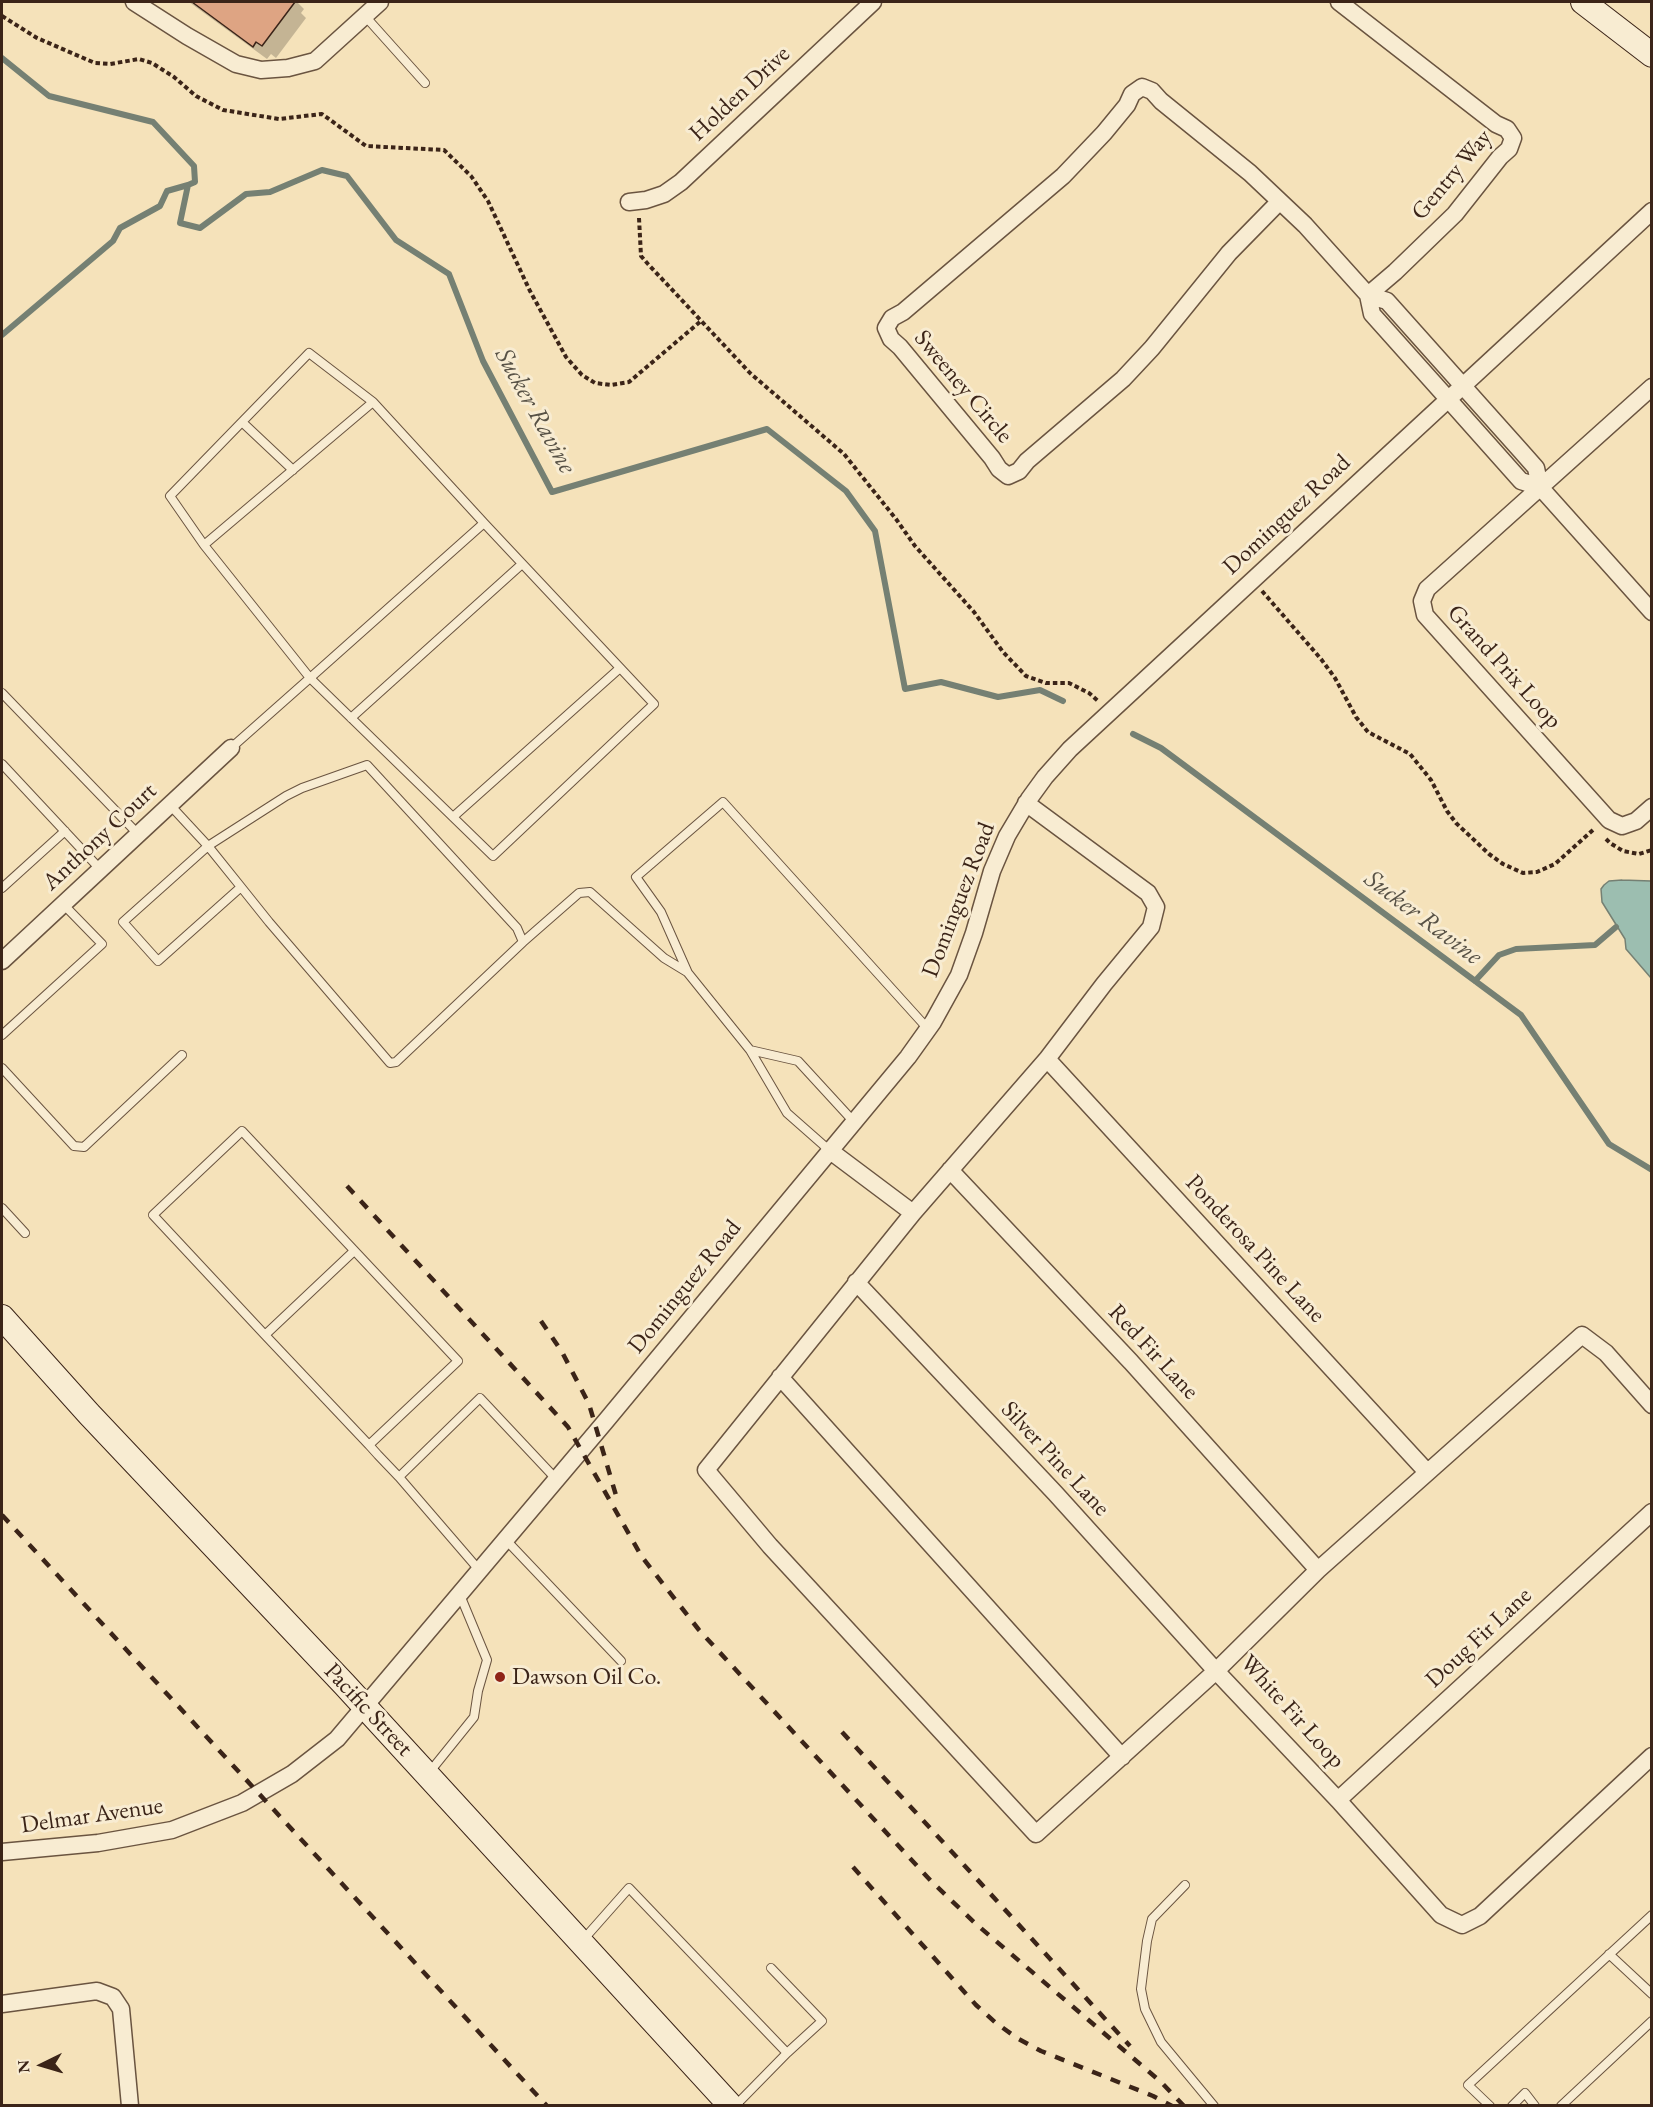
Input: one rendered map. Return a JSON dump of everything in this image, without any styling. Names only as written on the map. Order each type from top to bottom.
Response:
[{"type":"main road","points":[[1583,2],[1652,55]]},
{"type":"main road","name":"Pacific Street","points":[[2,1317],[89,1414],[365,1707],[733,2106]]},
{"type":"street","points":[[134,2],[236,64],[261,70],[288,68],[315,61],[373,6]]},
{"type":"street","name":"Holden Drive","points":[[633,201],[664,194],[681,182],[873,2]]},
{"type":"street","name":"Gentry Way","points":[[1339,2],[1496,124],[1507,129],[1513,138],[1509,149],[1500,157],[1455,214],[1368,295]]},
{"type":"street","name":"Sweeney Circle","points":[[1279,202],[1229,253],[1152,348],[1123,379],[1027,461],[1019,471],[1008,476],[999,469],[943,398],[891,339],[886,328],[892,318],[920,298],[1063,176],[1104,133],[1127,105],[1132,94],[1142,87],[1152,91],[1161,101],[1250,173],[1305,225],[1368,295],[1372,314],[1521,481],[1540,488]]},
{"type":"street","name":"Dominguez Road","points":[[365,1707],[557,1480],[908,1057],[928,1029],[959,975],[992,870],[1026,803],[1045,777],[1070,749],[1651,211]]},
{"type":"street","name":"Sweeney Circle","points":[[1368,295],[1387,301],[1536,468],[1540,488]]},
{"type":"street","points":[[1652,387],[1540,488],[1652,612]]},
{"type":"street","name":"Grand Prix Loop","points":[[1540,488],[1427,590],[1422,602],[1425,615],[1608,820],[1622,826],[1636,820],[1652,807]]},
{"type":"street","name":"Anthony Court","points":[[2,961],[231,748]]},
{"type":"street","points":[[1026,803],[1148,893],[1156,907],[1151,927],[1047,1059],[913,1213],[706,1470],[770,1546],[1036,1834],[1216,1671]]},
{"type":"street","name":"Ponderosa Pine Lane","points":[[1047,1059],[1427,1472]]},
{"type":"street","points":[[829,1150],[913,1213]]},
{"type":"street","name":"Red Fir Lane","points":[[950,1170],[1131,1362],[1318,1570]]},
{"type":"street","name":"Silver Pine Lane","points":[[856,1282],[1063,1502],[1216,1671]]},
{"type":"street","name":"White Fir Loop","points":[[1652,1405],[1605,1353],[1582,1335],[1318,1570],[1216,1671],[1338,1800],[1441,1915],[1462,1925],[1480,1916],[1652,1756]]},
{"type":"street","points":[[780,1377],[1122,1757]]},
{"type":"street","name":"Doug Fir Lane","points":[[1338,1800],[1652,1512]]},
{"type":"street","name":"Delmar Avenue","points":[[2,1852],[132,1838],[172,1830],[208,1817],[242,1803],[292,1774],[328,1748],[365,1707]]},
{"type":"street","points":[[2,2004],[97,1991],[113,1997],[121,2009],[130,2106]]},
{"type":"lane","points":[[373,6],[425,83]]},
{"type":"lane","points":[[309,353],[373,402],[654,704],[493,856],[310,678],[204,545],[170,496],[309,353]]},
{"type":"lane","points":[[204,545],[373,402]]},
{"type":"lane","points":[[242,422],[293,470]]},
{"type":"lane","points":[[231,748],[484,523]]},
{"type":"lane","points":[[351,718],[522,564]]},
{"type":"lane","points":[[453,817],[620,668]]},
{"type":"lane","points":[[2,693],[138,834]]},
{"type":"lane","points":[[2,764],[100,869]]},
{"type":"lane","points":[[241,887],[158,961],[123,922],[208,846],[285,796],[367,765],[517,928],[523,942]]},
{"type":"lane","points":[[829,1150],[787,1113],[750,1050],[688,973],[665,919],[636,877],[723,802],[928,1029]]},
{"type":"lane","points":[[170,805],[208,846],[390,1063],[396,1062],[523,942],[579,893],[590,892],[664,958],[688,973]]},
{"type":"lane","points":[[2,888],[65,831]]},
{"type":"lane","points":[[2,1035],[102,945],[63,904]]},
{"type":"lane","points":[[750,1050],[798,1061],[854,1122]]},
{"type":"lane","points":[[2,1068],[74,1146],[84,1147],[182,1055]]},
{"type":"lane","points":[[369,1445],[458,1361],[242,1131],[153,1215],[399,1477],[480,1571]]},
{"type":"lane","points":[[2,1210],[25,1233]]},
{"type":"lane","points":[[265,1335],[354,1251]]},
{"type":"lane","points":[[399,1477],[480,1398],[557,1480]]},
{"type":"lane","points":[[506,1540],[621,1661]]},
{"type":"lane","points":[[428,1775],[474,1717],[478,1690],[487,1660],[460,1595]]},
{"type":"lane","points":[[1185,1886],[1152,1919],[1141,1989],[1145,2009],[1161,2042],[1214,2106]]},
{"type":"lane","points":[[581,1942],[629,1888],[787,2053]]},
{"type":"lane","points":[[1490,2106],[1468,2085],[1652,1915]]},
{"type":"lane","points":[[1610,1954],[1652,1994]]},
{"type":"lane","points":[[733,2106],[822,2021],[771,1968]]},
{"type":"lane","points":[[1562,2106],[1652,2021]]},
{"type":"lane","points":[[1512,2106],[1525,2093],[1535,2106]]},
{"type":"path","points":[[2,16],[38,38],[95,63],[110,64],[140,59],[152,63],[196,96],[223,110],[279,119],[322,114],[366,146],[444,150],[471,176],[488,201],[530,291],[566,357],[582,375],[595,383],[611,386],[628,382],[701,321]]},
{"type":"path","points":[[633,201],[641,256],[750,373],[844,454],[915,546],[954,588],[1003,652],[1026,676],[1046,682],[1069,683],[1089,693],[1110,712]]},
{"type":"path","points":[[1252,580],[1321,659],[1335,678],[1356,717],[1368,732],[1410,754],[1431,780],[1447,811],[1489,854],[1503,864],[1523,873],[1537,872],[1554,864],[1597,826],[1610,843],[1623,851],[1639,854],[1652,850]]},
{"type":"shaded area","points":[[1609,881],[1651,881],[1651,978],[1626,949],[1625,939],[1602,902],[1601,889],[1604,885]]},
{"type":"building","points":[[192,2],[295,2],[262,46],[256,42],[253,47]]},
{"type":"waterway","points":[[2,58],[49,96],[153,122],[194,166],[195,182],[188,185]]},
{"type":"waterway","name":"Sucker Ravine","points":[[2,335],[113,241],[120,228],[160,206],[167,191],[188,185],[180,223],[200,228],[246,194],[270,192],[322,170],[347,176],[396,240],[449,274],[483,361],[552,492],[767,429],[846,491],[875,531],[905,689],[941,682],[998,697],[1040,690],[1063,701]]},
{"type":"waterway","name":"Sucker Ravine","points":[[1133,734],[1161,748],[1521,1015],[1609,1144],[1652,1170]]},
{"type":"waterway","points":[[1475,981],[1499,955],[1516,949],[1595,945],[1616,927]]},
{"type":"railway","points":[[347,1186],[568,1427],[642,1557],[699,1630],[931,1881],[976,1924],[1161,2082],[1184,2106]]},
{"type":"railway","points":[[541,1321],[562,1352],[589,1404],[618,1502]]},
{"type":"railway","points":[[2,1515],[547,2106]]},
{"type":"railway","points":[[842,1732],[1130,2046]]},
{"type":"railway","points":[[853,1867],[976,2005],[996,2023],[1041,2051],[1153,2096],[1172,2106]]},
{"type":"place","name":"Dawson Oil Co.","points":[[500,1677]]}]
